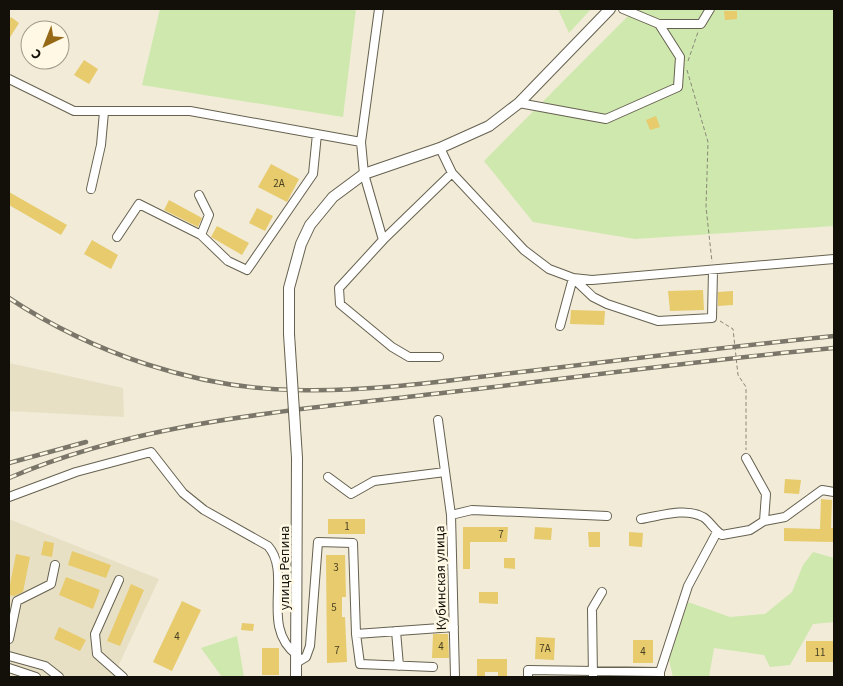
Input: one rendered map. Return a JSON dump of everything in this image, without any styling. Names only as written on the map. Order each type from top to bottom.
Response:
[{"type":"main road","name":"улица Репина","points":[[296,677],[297,458],[288,334],[289,288],[300,244],[310,225],[322,210],[348,185],[364,174],[440,148],[490,126],[519,104],[610,9]]},
{"type":"street","points":[[379,9],[361,142],[364,174],[383,240]]},
{"type":"street","points":[[623,9],[659,24],[701,24],[710,9]]},
{"type":"street","points":[[519,104],[606,119],[678,86],[680,57],[659,24]]},
{"type":"street","points":[[9,79],[74,111],[190,111],[361,142]]},
{"type":"street","points":[[91,189],[101,145],[104,112]]},
{"type":"street","points":[[117,237],[139,204],[201,236],[228,261],[247,270],[313,174],[317,134]]},
{"type":"street","points":[[440,148],[452,173],[524,250],[549,269],[573,278],[592,280],[834,258]]},
{"type":"street","points":[[439,357],[409,357],[392,347],[340,304],[339,288],[383,240],[452,173]]},
{"type":"street","points":[[199,195],[209,215],[201,236]]},
{"type":"street","points":[[573,278],[593,297],[607,304],[658,322],[712,318],[712,270]]},
{"type":"street","points":[[560,326],[573,278]]},
{"type":"street","points":[[438,420],[451,515]]},
{"type":"street","points":[[9,497],[76,472],[151,452],[183,493],[204,510],[268,546],[274,552],[279,629],[288,648],[296,659],[306,657],[310,646],[318,542],[353,542],[356,634],[360,664],[433,667]]},
{"type":"street","points":[[746,458],[766,494],[764,521]]},
{"type":"street","points":[[328,477],[351,494],[374,481],[445,472]]},
{"type":"street","points":[[641,519],[685,512],[704,517],[722,535],[750,530],[764,521],[785,518],[822,490],[834,492]]},
{"type":"street","name":"Кубинская улица","points":[[455,677],[451,515],[472,510],[607,516]]},
{"type":"street","points":[[528,677],[528,670],[592,674],[660,674],[688,586],[717,532]]},
{"type":"street","points":[[9,639],[17,601],[51,584],[56,564]]},
{"type":"street","points":[[119,580],[95,634],[97,654],[122,677]]},
{"type":"street","points":[[592,674],[592,609],[602,592]]},
{"type":"street","points":[[356,634],[454,627]]},
{"type":"street","points":[[396,631],[399,666]]},
{"type":"street","points":[[9,656],[46,666],[59,677]]},
{"type":"street","points":[[9,668],[36,677]]},
{"type":"path","points":[[701,24],[686,66],[708,142],[706,207],[712,270]]},
{"type":"path","points":[[712,318],[733,329],[738,375],[746,387],[746,458]]},
{"type":"shaded area","points":[[9,363],[123,388],[124,417],[9,411]]},
{"type":"shaded area","points":[[9,519],[159,579],[113,677],[9,677]]},
{"type":"green space","points":[[160,9],[356,9],[343,117],[142,85]]},
{"type":"green space","points":[[558,9],[591,9],[569,33]]},
{"type":"green space","points":[[635,9],[834,9],[834,226],[635,239],[533,222],[484,161]]},
{"type":"green space","points":[[813,552],[834,558],[834,622],[813,624],[790,665],[770,667],[764,655],[714,648],[709,677],[673,677],[669,660],[688,602],[730,617],[765,614],[792,592],[803,565]]},
{"type":"green space","points":[[237,636],[244,677],[222,677],[201,648]]},
{"type":"building","points":[[724,11],[737,11],[737,19],[725,20]]},
{"type":"building","points":[[11,17],[19,23],[9,39],[9,21]]},
{"type":"building","points":[[84,60],[98,69],[89,84],[74,75]]},
{"type":"building","points":[[656,116],[660,127],[650,130],[646,120]]},
{"type":"building","points":[[271,164],[299,179],[287,202],[258,187]]},
{"type":"building","points":[[9,192],[67,225],[61,235],[9,205]]},
{"type":"building","points":[[169,200],[202,218],[198,227],[164,210]]},
{"type":"building","points":[[257,208],[273,216],[265,231],[249,223]]},
{"type":"building","points":[[217,226],[249,243],[242,255],[211,237]]},
{"type":"building","points":[[92,240],[118,255],[111,269],[84,254]]},
{"type":"building","points":[[703,290],[704,310],[670,311],[668,291]]},
{"type":"building","points":[[733,291],[733,305],[718,306],[718,292]]},
{"type":"building","points":[[571,310],[605,311],[604,325],[570,324]]},
{"type":"building","points":[[785,479],[801,480],[799,494],[784,493]]},
{"type":"building","points":[[821,499],[832,500],[831,528],[834,528],[834,542],[784,541],[784,528],[820,529]]},
{"type":"building","points":[[328,519],[365,519],[365,534],[328,534]]},
{"type":"building","points":[[463,527],[508,527],[507,542],[470,542],[470,569],[463,569]]},
{"type":"building","points":[[535,527],[552,528],[551,540],[534,539]]},
{"type":"building","points":[[588,532],[600,532],[600,547],[589,547]]},
{"type":"building","points":[[629,532],[643,533],[642,547],[629,546]]},
{"type":"building","points":[[44,541],[54,543],[52,557],[41,555]]},
{"type":"building","points":[[72,551],[111,565],[106,578],[68,565]]},
{"type":"building","points":[[16,554],[30,557],[23,592],[14,596],[9,595],[9,589]]},
{"type":"building","points":[[326,555],[345,555],[346,597],[342,597],[342,617],[345,617],[347,662],[327,663]]},
{"type":"building","points":[[504,558],[515,558],[515,569],[504,568]]},
{"type":"building","points":[[66,577],[100,590],[93,609],[59,595]]},
{"type":"building","points":[[131,584],[144,590],[120,646],[107,641]]},
{"type":"building","points":[[479,592],[498,592],[498,604],[479,603]]},
{"type":"building","points":[[182,601],[201,610],[172,671],[153,662]]},
{"type":"building","points":[[242,623],[254,624],[253,631],[241,630]]},
{"type":"building","points":[[59,627],[86,640],[80,651],[54,639]]},
{"type":"building","points":[[433,634],[448,634],[449,658],[432,658]]},
{"type":"building","points":[[536,637],[555,638],[554,660],[535,659]]},
{"type":"building","points":[[633,640],[653,640],[653,663],[633,663]]},
{"type":"building","points":[[806,641],[834,641],[834,662],[806,662]]},
{"type":"building","points":[[262,648],[279,648],[279,675],[262,675]]},
{"type":"building","points":[[477,659],[507,659],[507,677],[498,677],[498,672],[485,672],[485,677],[477,677]]},
{"type":"railway","points":[[9,298],[41,318],[75,335],[110,351],[147,364],[221,383],[297,390],[358,389],[418,384],[834,336]]},
{"type":"railway","points":[[9,478],[111,443],[217,421],[325,406],[834,348]]},
{"type":"railway","points":[[9,463],[86,442]]}]
